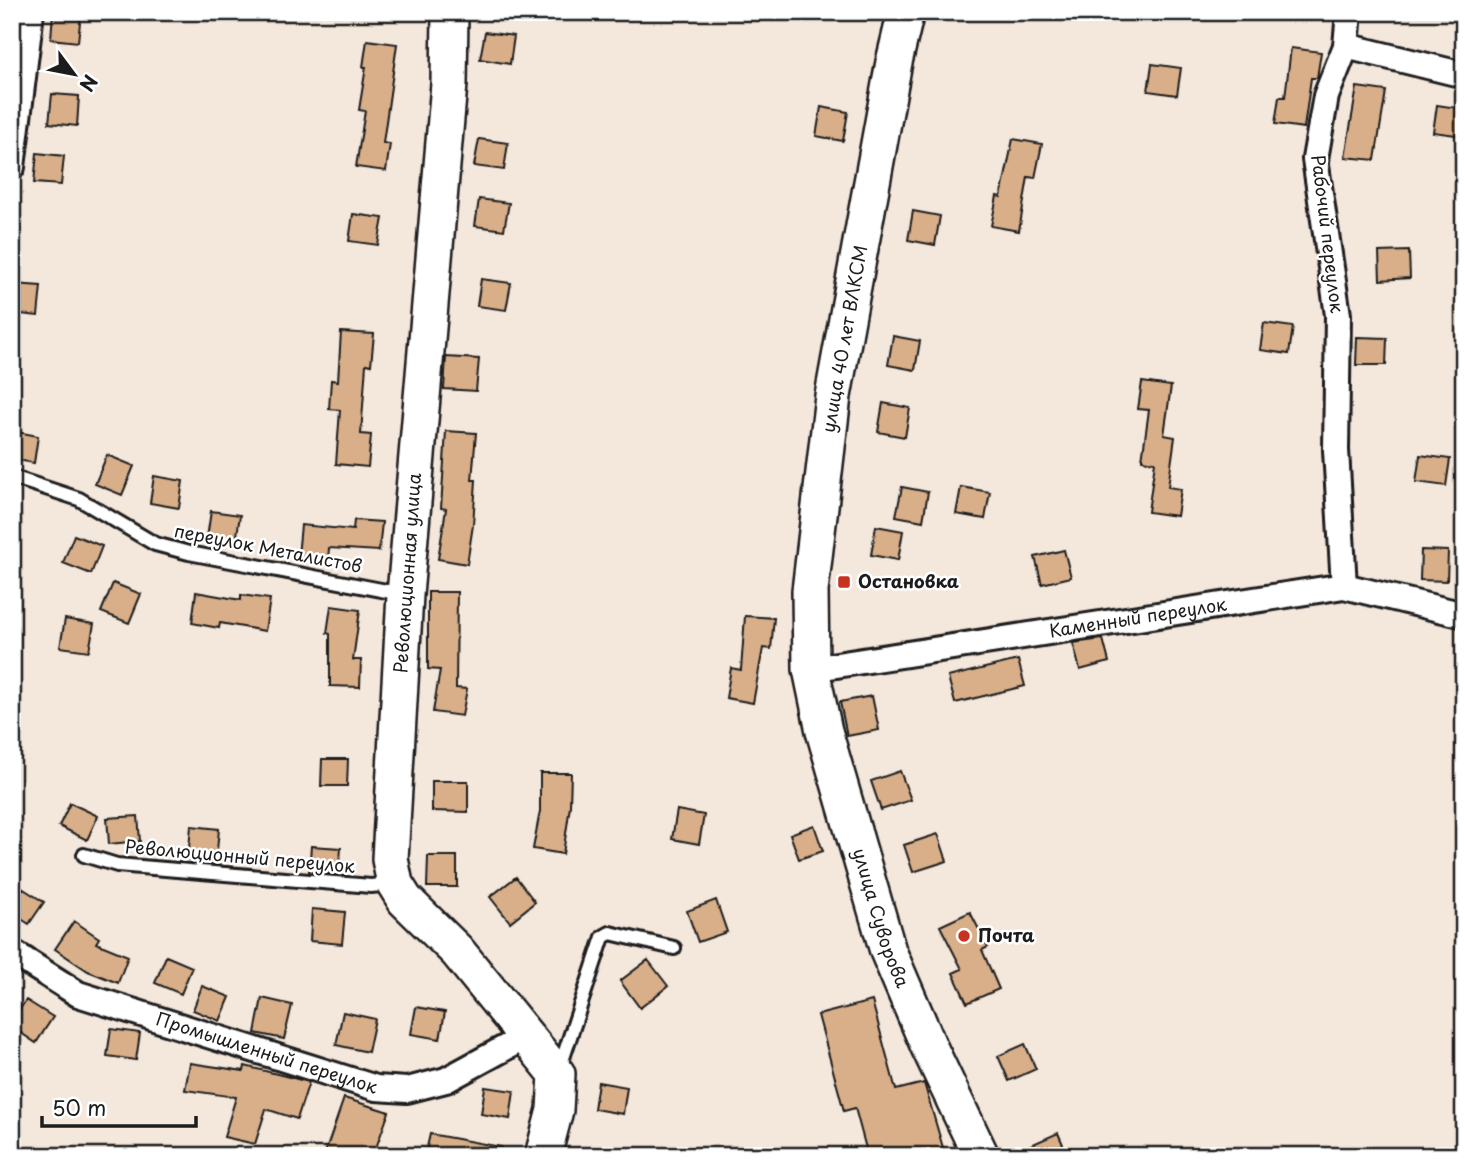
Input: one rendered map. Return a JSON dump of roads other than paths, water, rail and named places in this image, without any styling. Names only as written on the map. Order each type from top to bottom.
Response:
[{"type":"street","points":[[12,167],[31,12]]},
{"type":"street","name":"Революционная улица","points":[[395,884],[390,859],[405,595],[449,84],[450,12]]},
{"type":"street","name":"улица 40 лет ВЛКСМ","points":[[811,669],[810,591],[833,396],[894,62],[906,12]]},
{"type":"street","name":"Рабочий переулок","points":[[1344,586],[1336,450],[1338,315],[1315,159],[1326,96],[1346,46],[1349,12]]},
{"type":"street","points":[[1346,46],[1464,75]]},
{"type":"street","name":"Каменный переулок","points":[[811,669],[1344,586],[1464,615]]},
{"type":"street","name":"улица Суворова","points":[[811,669],[827,741],[888,951],[929,1047],[981,1156]]},
{"type":"street","points":[[395,884],[405,900],[457,951],[558,1074],[555,1110],[543,1156]]},
{"type":"street","name":"Промышленный переулок","points":[[12,952],[78,994],[376,1088],[407,1090],[446,1080],[525,1037]]},
{"type":"lane","name":"переулок Металистов","points":[[12,477],[79,499],[155,544],[405,595]]},
{"type":"lane","name":"Революционный переулок","points":[[84,855],[117,865],[371,886],[395,884]]},
{"type":"lane","points":[[558,1074],[603,937],[611,933],[674,948]]},
{"type":"place","name":"Остановка","points":[[844,582]]},
{"type":"place","name":"Почта","points":[[964,936]]}]
